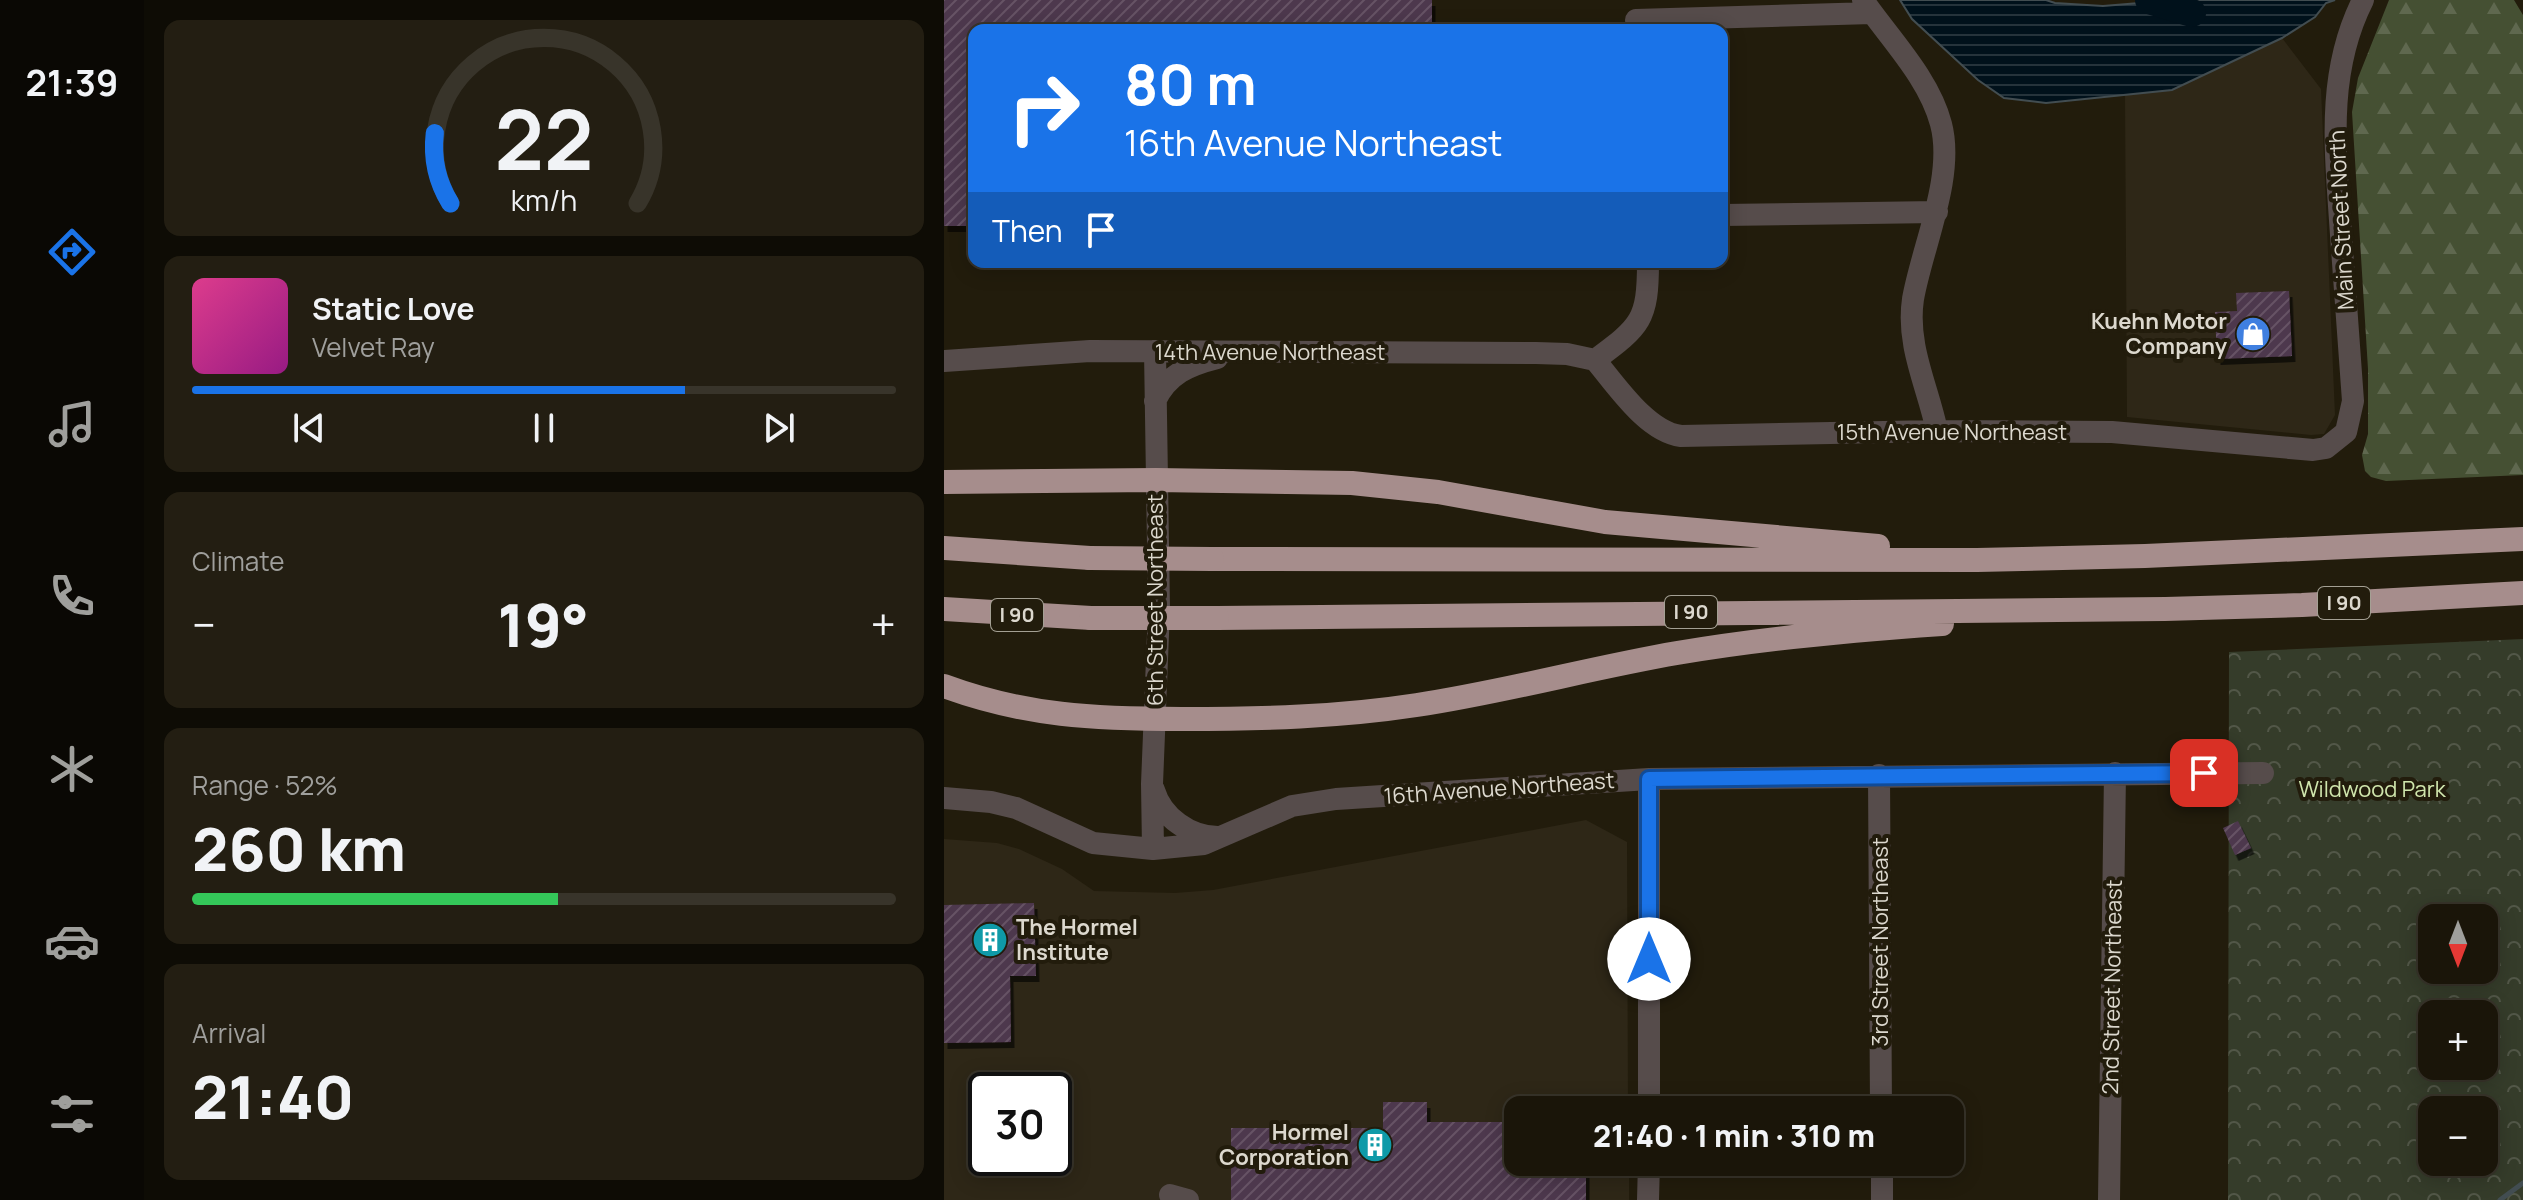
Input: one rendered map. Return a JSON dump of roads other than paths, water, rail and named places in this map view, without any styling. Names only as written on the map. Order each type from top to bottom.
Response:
[{"type":"highway","points":[[944,482],[1156,480],[1352,483],[1438,492],[1646,526],[2056,558]]},
{"type":"highway","points":[[944,548],[1090,558],[1818,561],[2056,558],[2523,539]]},
{"type":"highway","name":"I 90","points":[[944,609],[1091,618],[1217,618],[2165,609],[2523,593]]},
{"type":"highway","points":[[944,686],[989,702],[1029,711],[1108,718],[1256,719],[1369,712],[1464,698],[1624,663],[1743,643],[1857,630],[2165,609]]},
{"type":"street","points":[[1635,17],[1867,6],[1933,99],[1942,128],[1937,212],[1913,299],[1912,335],[1937,431]]},
{"type":"street","name":"Main Street North","points":[[2338,440],[2346,432],[2353,401],[2335,98],[2346,43],[2360,6]]},
{"type":"street","points":[[1728,215],[1937,212]]},
{"type":"street","points":[[1595,360],[1625,338],[1643,315],[1648,292],[1648,268]]},
{"type":"street","name":"14th Avenue Northeast","points":[[944,361],[1035,353],[1155,351],[1536,353],[1595,360]]},
{"type":"street","name":"6th Street Northeast","points":[[1153,849],[1152,784],[1159,621],[1155,351]]},
{"type":"street","points":[[1155,401],[1166,382],[1191,365],[1249,352]]},
{"type":"street","name":"15th Avenue Northeast","points":[[1595,360],[1652,424],[1669,434],[2112,432],[2299,450],[2326,448],[2338,440]]},
{"type":"street","name":"2nd Street Northeast","points":[[2109,1200],[2115,773]]},
{"type":"street","name":"16th Avenue Northeast","points":[[944,798],[991,802],[1016,808],[1093,843],[1153,849],[1204,844],[1275,813],[1321,800],[1649,779],[2263,773]]},
{"type":"street","name":"3rd Street Northeast","points":[[1879,775],[1881,1096]]},
{"type":"street","points":[[1649,779],[1649,1096]]},
{"type":"street","points":[[1152,784],[1161,807],[1177,822],[1201,835],[1223,837]]},
{"type":"street","points":[[1648,1200],[1649,1176]]},
{"type":"street","points":[[1882,1176],[1882,1200]]},
{"type":"water","points":[[1900,0],[2046,0],[2103,6],[2176,0],[2335,0],[2326,3],[2315,17],[2282,38],[2172,90],[2046,103],[2004,98],[1978,80],[1912,19]]},
{"type":"waterway","points":[[2149,0],[2192,13]]},
{"type":"waterway","points":[[2500,1200],[2523,1183]]},
{"type":"place","name":"Kuehn Motor Company","points":[[2253,334]]},
{"type":"place","name":"The Hormel Institute","points":[[990,940]]},
{"type":"place","name":"Hormel Corporation","points":[[1375,1145]]},
{"type":"park label","name":"Wildwood Park","points":[[2372,789]]}]
